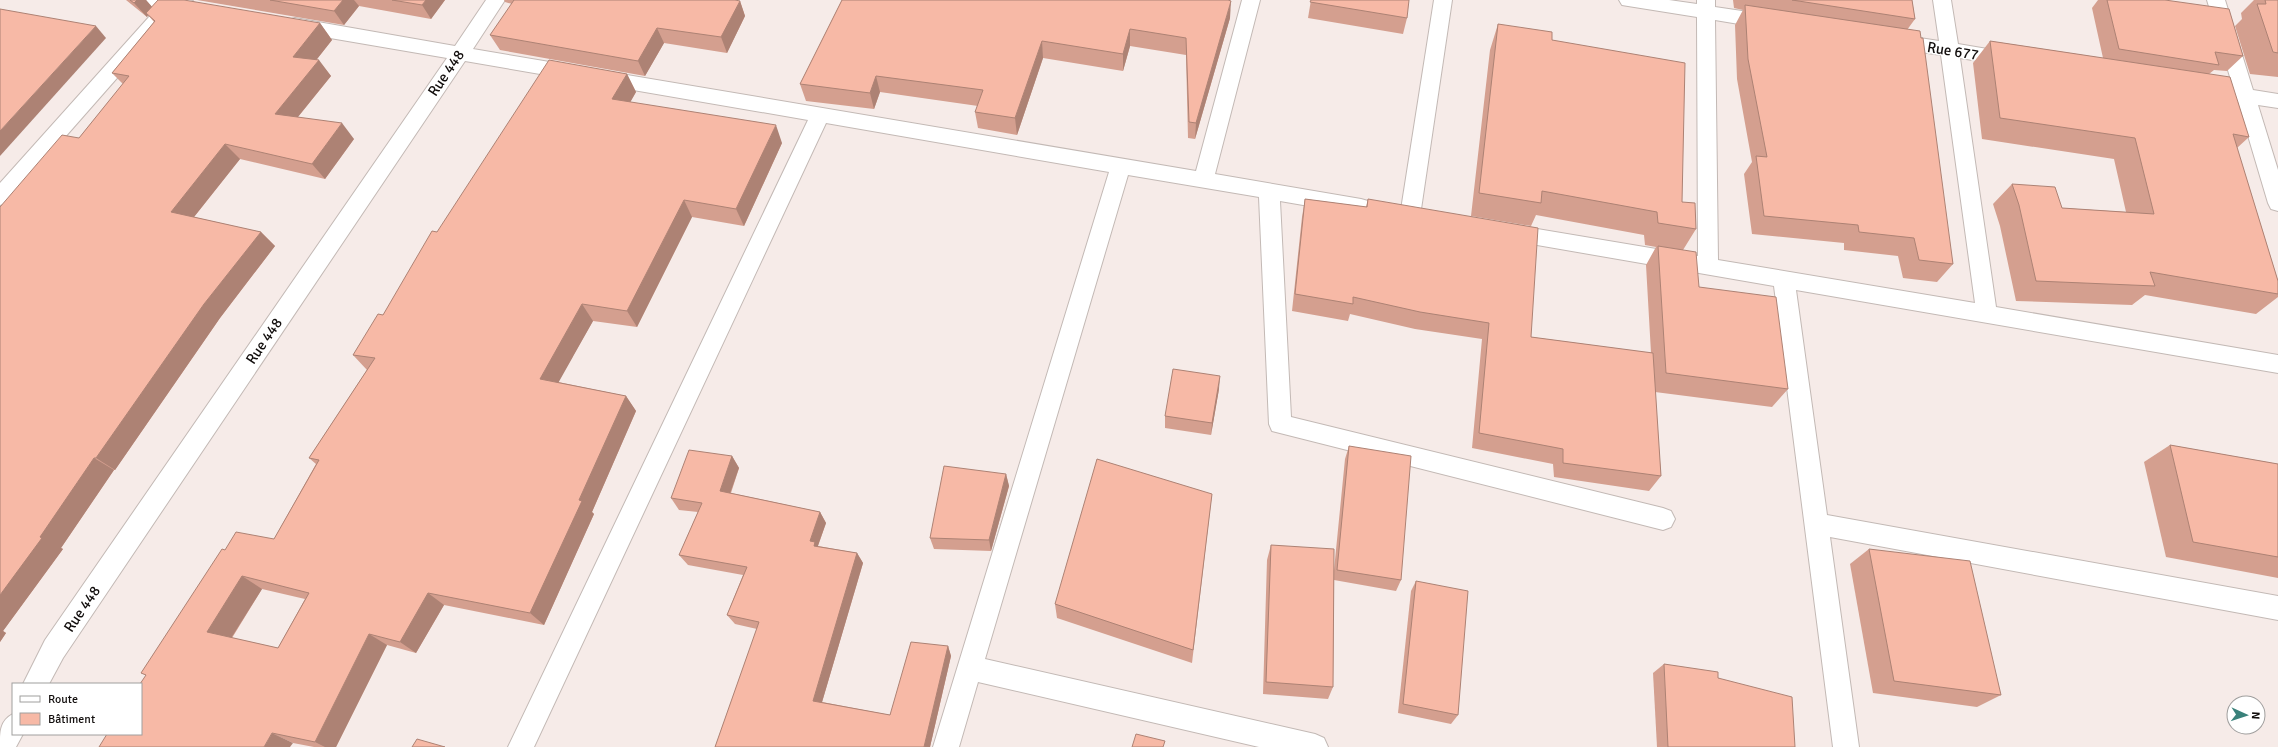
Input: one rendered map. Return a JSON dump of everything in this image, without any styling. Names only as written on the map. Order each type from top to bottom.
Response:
[{"type":"street","points":[[150,0],[202,9]]},
{"type":"street","name":"Rue 448","points":[[37,683],[59,643],[496,0]]},
{"type":"street","points":[[1204,180],[1251,0]]},
{"type":"street","points":[[280,22],[1402,214],[1443,0]]},
{"type":"street","points":[[1628,0],[1706,6],[1784,24]]},
{"type":"street","points":[[1942,0],[1987,315]]},
{"type":"street","points":[[2216,0],[2278,203]]},
{"type":"street","points":[[0,197],[171,4]]},
{"type":"street","points":[[1706,6],[1708,267]]},
{"type":"street","name":"Rue 677","points":[[1878,39],[2027,62]]},
{"type":"street","points":[[2191,87],[2278,101]]},
{"type":"street","points":[[521,747],[820,114]]},
{"type":"street","points":[[946,747],[1120,166]]},
{"type":"street","points":[[1269,192],[1280,424],[1663,519]]},
{"type":"street","points":[[1489,229],[2278,364]]},
{"type":"street","points":[[1784,280],[1846,747]]},
{"type":"street","points":[[1816,524],[2278,608]]},
{"type":"street","points":[[970,668],[1315,747]]},
{"type":"street","points":[[2,747],[12,729]]},
{"type":"building","points":[[130,0],[137,0],[134,3]]},
{"type":"building","points":[[158,0],[184,0],[320,23],[293,57],[319,60],[275,114],[342,123],[312,164],[225,144],[171,212],[261,232],[204,304],[96,458],[94,458],[40,537],[42,538],[0,595],[0,207],[62,135],[79,138],[129,76],[112,73],[155,21],[146,13]]},
{"type":"building","points":[[270,0],[343,0],[334,11]]},
{"type":"building","points":[[392,0],[426,0],[422,5]]},
{"type":"building","points":[[514,0],[740,1],[721,37],[657,28],[638,61],[490,35]]},
{"type":"building","points":[[842,0],[1231,1],[1196,123],[1189,122],[1186,38],[1130,29],[1123,54],[1042,41],[1015,118],[975,112],[983,90],[876,76],[870,93],[800,84]]},
{"type":"building","points":[[1311,0],[1409,0],[1407,18],[1310,2]]},
{"type":"building","points":[[1792,0],[1912,0],[1915,19]]},
{"type":"building","points":[[2107,0],[2165,0],[2229,9],[2243,56],[2215,52],[2219,65],[2119,49]]},
{"type":"building","points":[[2265,0],[2278,0],[2278,53],[2273,52],[2257,4],[2266,4]]},
{"type":"building","points":[[1745,5],[1920,31],[1921,38],[1923,38],[1953,264],[1919,260],[1914,238],[1859,232],[1858,225],[1764,216],[1756,156],[1767,157],[1748,59]]},
{"type":"building","points":[[0,9],[96,26],[0,131]]},
{"type":"building","points":[[1498,24],[1552,32],[1552,40],[1685,63],[1682,202],[1695,203],[1696,229],[1658,223],[1657,212],[1542,191],[1541,203],[1479,193]]},
{"type":"building","points":[[1990,41],[2230,77],[2249,137],[2233,134],[2278,281],[2278,294],[2150,272],[2155,286],[2036,281],[2019,205],[2012,184],[2055,187],[2062,208],[2154,214],[2135,138],[2000,118]]},
{"type":"building","points":[[549,60],[627,74],[612,99],[776,125],[736,209],[684,200],[627,311],[582,304],[540,379],[626,396],[579,500],[582,501],[530,613],[428,593],[400,642],[369,634],[315,742],[272,733],[264,747],[99,747],[106,735],[142,735],[142,683],[141,683],[146,675],[141,673],[222,549],[225,550],[236,532],[274,539],[319,460],[309,458],[375,358],[353,355],[378,314],[383,315],[432,231],[437,232]],"holes":[[[242,576],[309,593],[278,648],[207,632]]]},
{"type":"building","points":[[1305,199],[1367,207],[1368,199],[1538,228],[1531,337],[1653,353],[1661,476],[1563,463],[1563,449],[1479,433],[1489,323],[1420,312],[1353,297],[1353,304],[1295,294]]},
{"type":"building","points":[[1658,246],[1696,252],[1699,287],[1776,297],[1788,389],[1666,373]]},
{"type":"building","points":[[1173,369],[1220,376],[1212,423],[1165,416]]},
{"type":"building","points":[[2170,445],[2278,464],[2278,557],[2193,542]]},
{"type":"building","points":[[1349,446],[1411,456],[1401,580],[1337,570]]},
{"type":"building","points":[[689,450],[732,456],[720,491],[820,512],[810,541],[815,542],[814,546],[857,553],[813,701],[890,715],[911,642],[948,646],[924,747],[715,747],[759,622],[727,615],[747,567],[679,555],[702,503],[671,498]]},
{"type":"building","points":[[1097,459],[1212,494],[1193,650],[1055,604]]},
{"type":"building","points":[[944,466],[1006,474],[989,540],[930,538]]},
{"type":"building","points":[[1271,545],[1334,549],[1333,687],[1266,682]]},
{"type":"building","points":[[1869,549],[1970,561],[2001,695],[1894,681]]},
{"type":"building","points":[[1416,581],[1468,591],[1458,715],[1403,704]]},
{"type":"building","points":[[1664,664],[1718,672],[1718,678],[1792,697],[1795,747],[1668,747]]},
{"type":"building","points":[[1136,734],[1165,741],[1163,747],[1132,747]]},
{"type":"building","points":[[417,739],[445,747],[412,747]]}]
